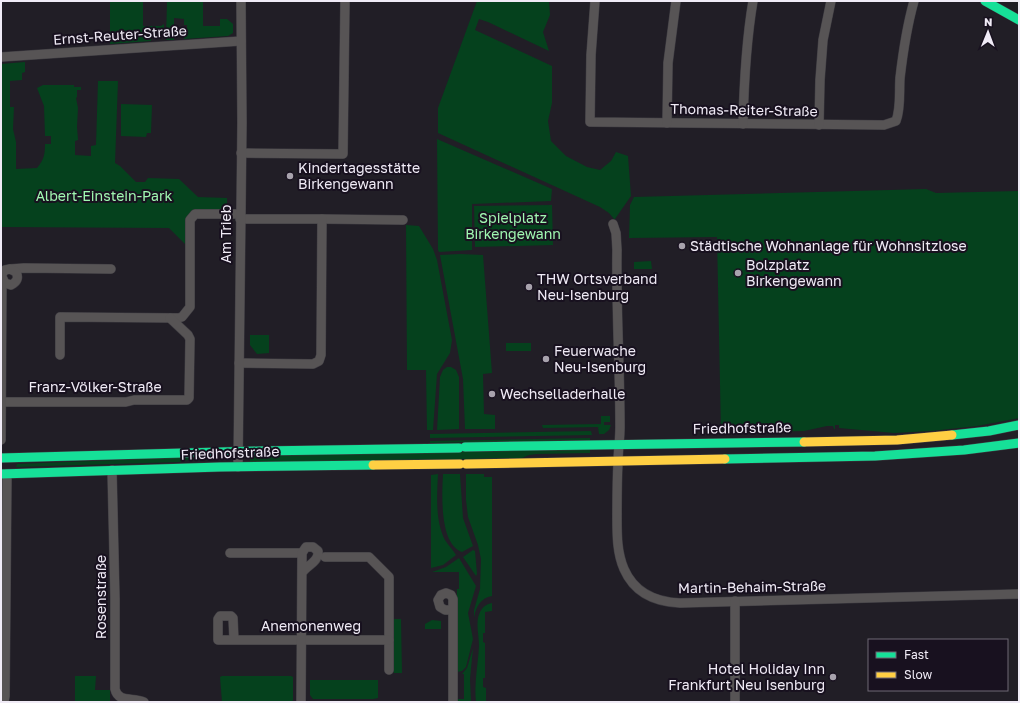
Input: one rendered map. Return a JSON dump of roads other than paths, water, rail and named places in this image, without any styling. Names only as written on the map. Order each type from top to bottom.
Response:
[{"type":"main road","points":[[985,1],[1019,20]]},
{"type":"main road","name":"Friedhofstraße","points":[[1,458],[619,444],[871,440],[934,437],[980,432],[1019,425]]},
{"type":"main road","name":"Friedhofstraße","points":[[4,474],[238,467],[871,456],[964,450],[1019,442]]},
{"type":"street","name":"Am Trieb","points":[[238,467],[242,64],[241,1]]},
{"type":"street","points":[[241,153],[343,154],[345,1]]},
{"type":"street","name":"Thomas-Reiter-Straße","points":[[595,1],[590,55],[590,122],[819,125],[884,125],[896,121],[899,113],[903,51],[914,1]]},
{"type":"street","points":[[667,123],[668,64],[676,1]]},
{"type":"street","points":[[743,124],[744,71],[749,22],[753,1]]},
{"type":"street","points":[[819,125],[823,40],[831,1]]},
{"type":"street","name":"Ernst-Reuter-Straße","points":[[1,56],[241,41]]},
{"type":"street","points":[[60,355],[60,317],[182,317],[190,307],[190,220],[195,214],[322,219],[403,220]]},
{"type":"street","points":[[239,362],[313,364],[319,361],[321,355],[322,219]]},
{"type":"street","name":"Martin-Behaim-Straße","points":[[613,224],[616,233],[617,250],[620,428],[618,461],[618,548],[623,567],[631,581],[647,595],[664,602],[680,603],[1019,594]]},
{"type":"street","points":[[1,440],[3,272],[10,269],[24,268],[111,269]]},
{"type":"street","points":[[2,278],[8,285],[11,285],[17,281],[18,278],[16,272],[10,269]]},
{"type":"street","name":"Franz-Völker-Straße","points":[[1,402],[126,402],[134,400],[185,401],[189,399],[190,339],[188,335],[170,318]]},
{"type":"street","name":"Rosenstraße","points":[[112,470],[115,689],[117,696],[121,698],[140,700],[144,702]]},
{"type":"street","points":[[4,474],[6,690],[4,702]]},
{"type":"street","points":[[301,702],[302,553],[304,548],[311,546],[316,549],[318,555],[316,560],[305,568],[302,573]]},
{"type":"street","points":[[230,553],[302,553]]},
{"type":"street","points":[[325,557],[370,557],[389,577],[389,670]]},
{"type":"street","points":[[735,601],[735,702]]},
{"type":"street","points":[[453,610],[453,702]]},
{"type":"street","name":"Anemonenweg","points":[[234,640],[389,640]]},
{"type":"place","name":"Kindertagesstätte Birkengewann","points":[[290,176]]},
{"type":"place","name":"Städtische Wohnanlage für Wohnsitzlose","points":[[682,246]]},
{"type":"place","name":"Bolzplatz Birkengewann","points":[[738,273]]},
{"type":"place","name":"THW Ortsverband Neu-Isenburg","points":[[529,287]]},
{"type":"place","name":"Feuerwache Neu-Isenburg","points":[[546,359]]},
{"type":"place","name":"Wechselladerhalle","points":[[492,394]]},
{"type":"place","name":"Hotel Holiday Inn Frankfurt Neu Isenburg","points":[[833,677]]},
{"type":"park label","name":"Albert-Einstein-Park","points":[[104,196]]},
{"type":"park label","name":"Spielplatz Birkengewann","points":[[513,226]]}]
